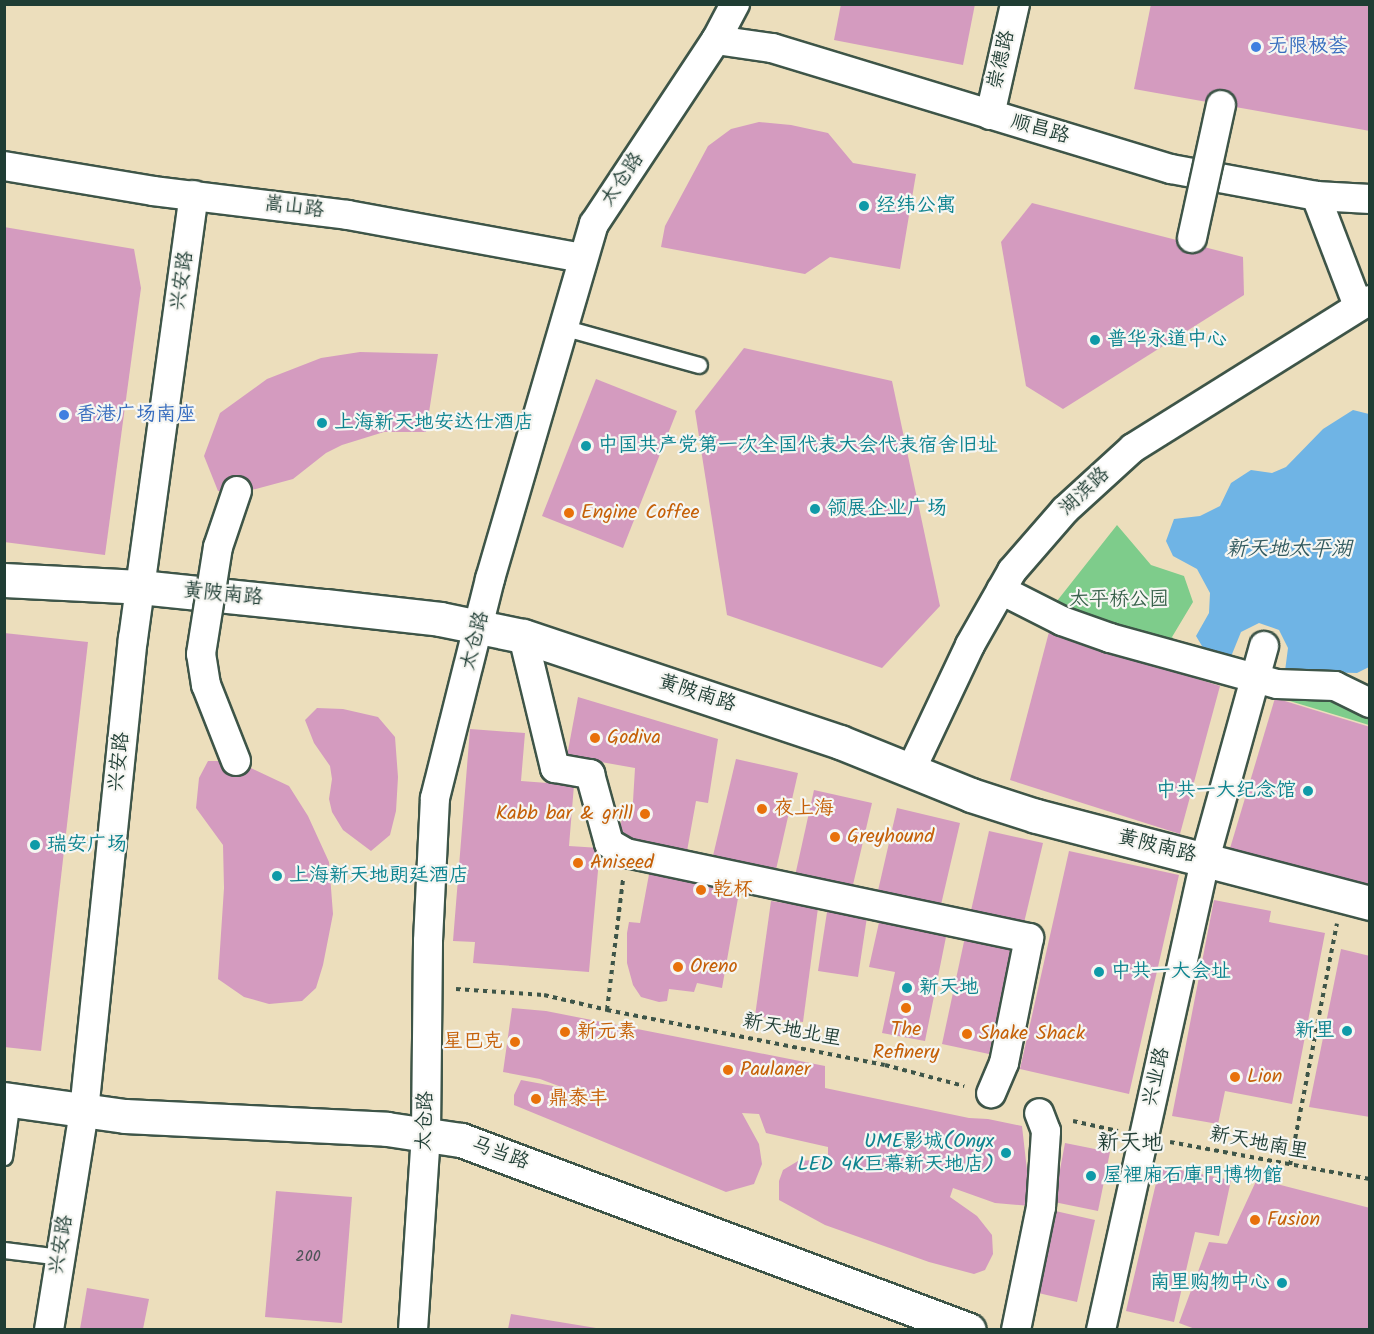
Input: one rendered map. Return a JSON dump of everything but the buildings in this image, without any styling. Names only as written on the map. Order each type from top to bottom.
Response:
[{"type":"street","name":"太仓路","points":[[413,1329],[426,1134],[428,987],[435,798],[490,579],[582,258],[594,224],[716,40],[735,4]]},
{"type":"street","name":"崇德路","points":[[990,115],[1015,4]]},
{"type":"street","name":"顺昌路","points":[[716,40],[772,48],[1171,169],[1316,196],[1370,199]]},
{"type":"street","points":[[1192,238],[1221,105]]},
{"type":"street","name":"嵩山路","points":[[4,166],[194,195],[348,215],[582,258]]},
{"type":"street","name":"兴安路","points":[[49,1329],[84,1111],[140,587],[194,195]]},
{"type":"street","name":"湖滨路","points":[[911,770],[969,645],[1012,571],[1065,510],[1133,448],[1364,303],[1316,196]]},
{"type":"street","points":[[236,761],[206,685],[201,654],[218,548],[237,491]]},
{"type":"street","name":"黄陂南路","points":[[4,580],[140,587],[384,613],[523,636],[840,742],[971,795],[1036,816],[1356,900]]},
{"type":"street","points":[[1001,590],[1062,621],[1110,638],[1277,684],[1335,686],[1370,703]]},
{"type":"street","points":[[523,636],[555,768],[590,774],[609,843],[626,854],[1029,938],[1004,1063],[991,1093]]},
{"type":"street","name":"兴业路","points":[[1101,1329],[1205,859],[1264,646]]},
{"type":"street","name":"马当路","points":[[8,1100],[125,1116],[387,1129],[461,1140],[969,1329]]},
{"type":"street","points":[[1016,1329],[1041,1208],[1046,1131],[1038,1113]]},
{"type":"lane","points":[[562,327],[699,365]]},
{"type":"lane","points":[[4,1157],[8,1100]]},
{"type":"lane","points":[[4,1250],[60,1257]]},
{"type":"path","points":[[607,1010],[626,854]]},
{"type":"path","points":[[1290,1165],[1356,900]]},
{"type":"path","name":"新天地北里","points":[[428,987],[544,994],[607,1010],[885,1065],[991,1093]]},
{"type":"path","points":[[1038,1113],[1143,1136]]},
{"type":"path","name":"新天地南里","points":[[1143,1136],[1370,1179]]},
{"type":"green space","name":"太平桥公园","points":[[1117,525],[1151,565],[1184,576],[1193,602],[1172,637],[1197,668],[1369,687],[1369,725],[1038,625]]},
{"type":"water","name":"新天地太平湖","points":[[1353,410],[1369,414],[1369,667],[1357,673],[1285,671],[1288,648],[1279,630],[1259,623],[1241,632],[1228,664],[1205,651],[1196,636],[1209,613],[1210,593],[1197,569],[1173,556],[1166,541],[1174,519],[1200,516],[1220,506],[1231,483],[1251,470],[1272,473],[1286,467],[1323,429]]},
{"type":"place","name":"无限极荟","points":[[1256,47]]},
{"type":"place","name":"经纬公寓","points":[[864,206]]},
{"type":"place","name":"普华永道中心","points":[[1095,340]]},
{"type":"place","name":"香港广场南座","points":[[64,415]]},
{"type":"place","name":"上海新天地安达仕酒店","points":[[322,423]]},
{"type":"place","name":"中国共产党第一次全国代表大会代表宿舍旧址","points":[[586,446]]},
{"type":"place","name":"领展企业广场","points":[[815,509]]},
{"type":"place","name":"Engine Coffee","points":[[569,513]]},
{"type":"place","name":"Godiva","points":[[595,738]]},
{"type":"place","name":"中共一大纪念馆","points":[[1308,791]]},
{"type":"place","name":"夜上海","points":[[762,809]]},
{"type":"place","name":"Kabb bar & grill","points":[[645,814]]},
{"type":"place","name":"Greyhound","points":[[835,837]]},
{"type":"place","name":"瑞安广场","points":[[35,845]]},
{"type":"place","name":"Aniseed","points":[[578,863]]},
{"type":"place","name":"上海新天地朗廷酒店","points":[[277,876]]},
{"type":"place","name":"乾杯","points":[[701,890]]},
{"type":"place","name":"Oreno","points":[[678,967]]},
{"type":"place","name":"中共一大会址","points":[[1099,972]]},
{"type":"place","name":"新天地","points":[[907,988]]},
{"type":"place","name":"The Refinery","points":[[906,1008]]},
{"type":"place","name":"新里","points":[[1347,1031]]},
{"type":"place","name":"新元素","points":[[565,1032]]},
{"type":"place","name":"Shake Shack","points":[[967,1034]]},
{"type":"place","name":"星巴克","points":[[515,1042]]},
{"type":"place","name":"Paulaner","points":[[728,1070]]},
{"type":"place","name":"Lion","points":[[1235,1077]]},
{"type":"place","name":"鼎泰丰","points":[[536,1099]]},
{"type":"place","name":"UME影城(Onyx LED 4K巨幕新天地店)","points":[[1006,1153]]},
{"type":"place","name":"屋裡廂石庫門博物館","points":[[1091,1176]]},
{"type":"place","name":"Fusion","points":[[1255,1220]]},
{"type":"place","name":"南里购物中心","points":[[1282,1283]]},
{"type":"district","name":"新天地","points":[[1130,1144]]}]
